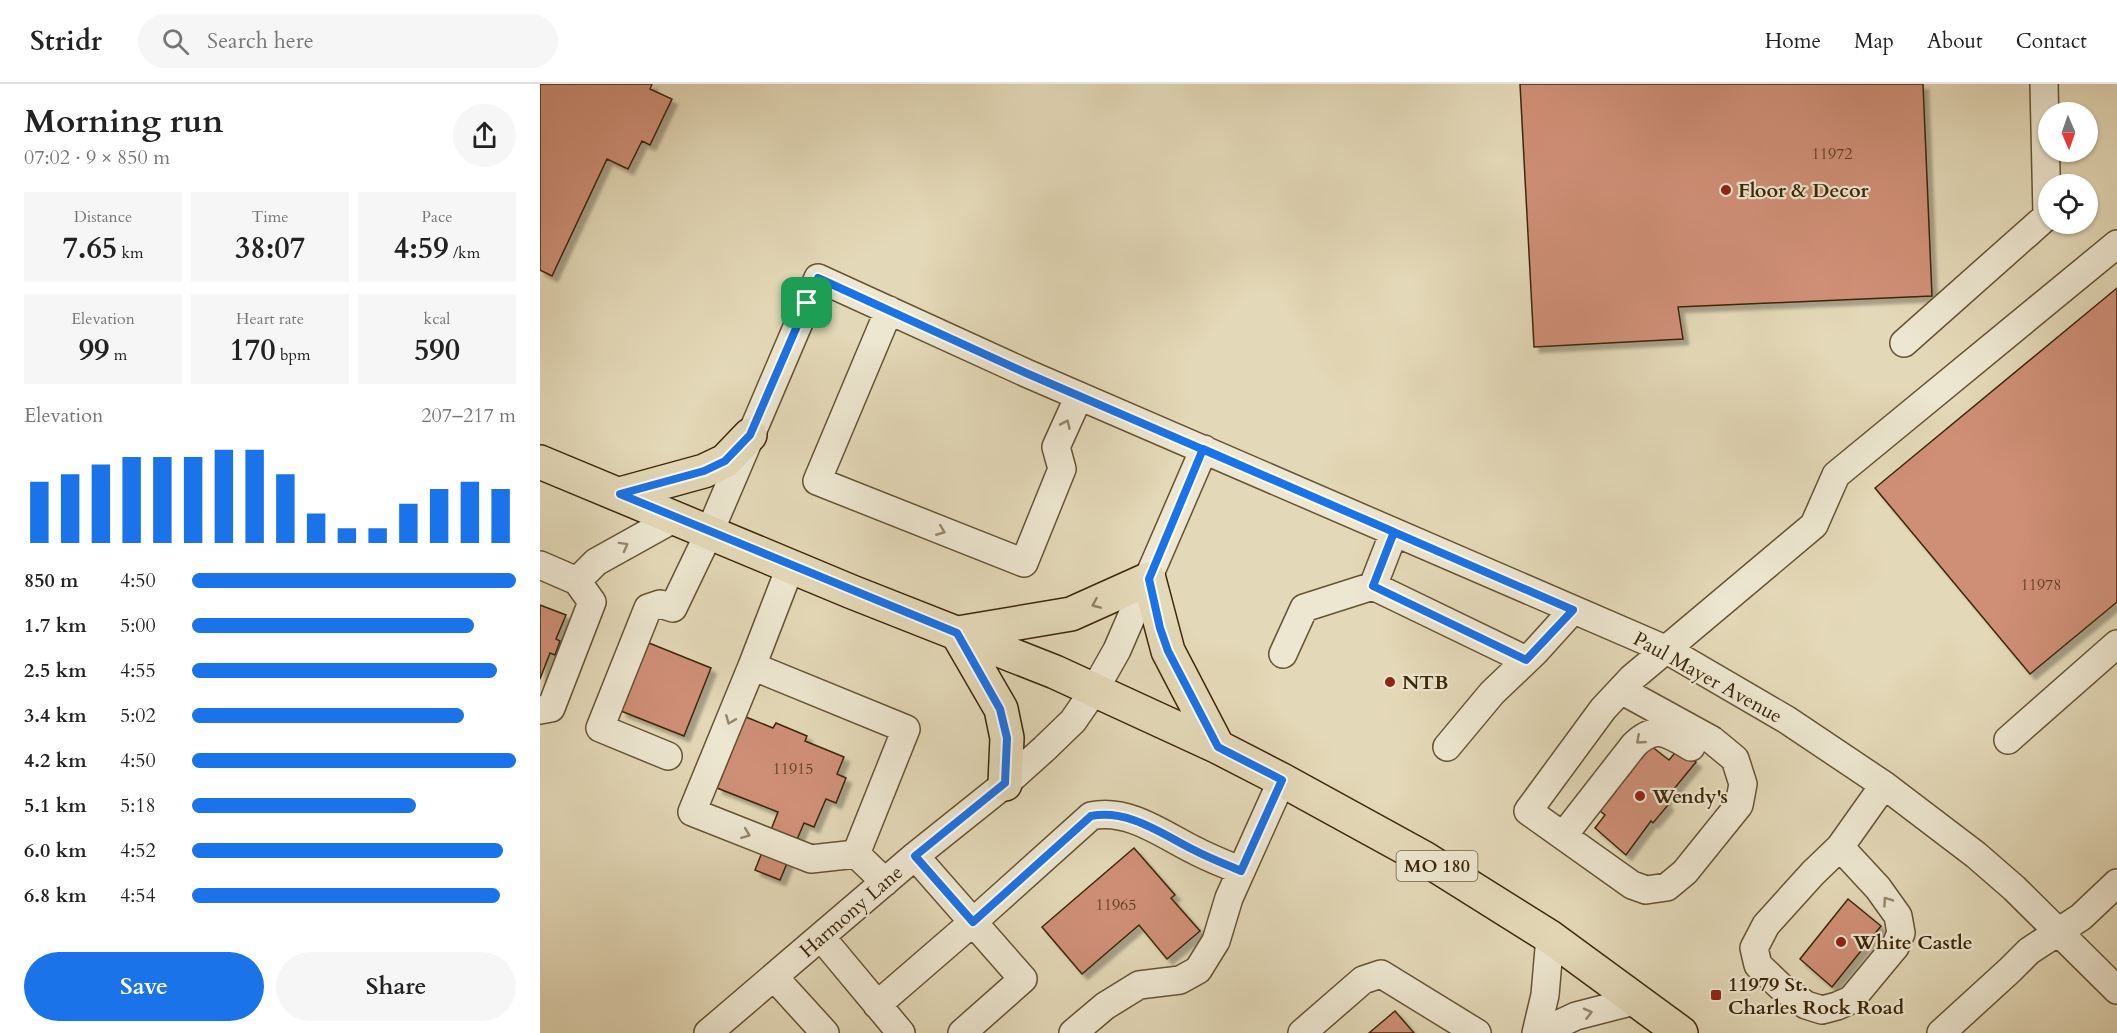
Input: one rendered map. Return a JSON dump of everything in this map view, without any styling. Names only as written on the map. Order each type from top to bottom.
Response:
[{"type":"main road","points":[[620,494],[704,471],[725,461],[750,435]]},
{"type":"main road","name":"MO 180","points":[[540,462],[1095,689],[1218,747],[1424,858],[1550,937],[1681,1033]]},
{"type":"main road","points":[[1005,783],[1007,738],[1000,709],[957,633],[1071,614],[1149,579],[1160,628],[1168,651],[1218,747]]},
{"type":"street","points":[[1904,343],[2047,216],[2044,84]]},
{"type":"street","points":[[1621,690],[1712,740],[1735,759],[1743,784],[1739,805],[1684,872],[1667,887],[1646,890],[1632,885],[1528,811],[1603,709],[1632,678],[1814,525],[1836,475],[2117,244]]},
{"type":"street","name":"Paul Mayer Avenue","points":[[668,756],[600,728],[648,608],[660,604],[673,608],[710,531],[818,278],[1079,396],[1667,650],[1787,720],[1884,785],[1976,855],[2014,888],[2117,990]]},
{"type":"street","points":[[889,310],[818,481],[1024,562],[1062,469],[1056,447],[1079,396]]},
{"type":"street","points":[[1095,689],[1124,635],[1203,449]]},
{"type":"street","points":[[540,699],[581,586],[596,562],[676,517]]},
{"type":"street","points":[[1373,586],[1394,532]]},
{"type":"street","points":[[540,565],[581,586],[592,602],[551,708],[540,710]]},
{"type":"street","points":[[791,565],[692,812],[811,859],[856,854]]},
{"type":"street","points":[[1283,654],[1304,608],[1373,586],[1526,660]]},
{"type":"street","points":[[1447,747],[1492,693],[1573,610]]},
{"type":"street","points":[[2008,740],[2117,644]]},
{"type":"street","points":[[752,666],[906,729],[856,854]]},
{"type":"street","name":"Harmony Lane","points":[[708,1033],[1044,749],[1073,721],[1095,689]]},
{"type":"street","points":[[1649,733],[1670,734],[1718,762],[1728,774],[1728,791],[1724,803],[1671,869],[1664,874],[1647,876],[1638,874],[1591,840],[1584,838],[1568,840],[1634,745],[1649,733]]},
{"type":"street","points":[[1073,1033],[1105,1006],[1139,985],[1180,980],[1198,970],[1216,941],[1229,897],[1282,780]]},
{"type":"street","points":[[1840,847],[1885,897],[1898,916],[1901,933],[1895,947],[1851,1000],[1822,1010],[1806,1005],[1781,987],[1758,965],[1754,948],[1766,925],[1840,847],[1884,785]]},
{"type":"street","points":[[877,1005],[1091,816],[1106,813],[1123,816],[1241,871]]},
{"type":"street","points":[[856,854],[885,882]]},
{"type":"street","points":[[915,856],[1023,979],[962,1033]]},
{"type":"street","points":[[1941,1033],[2029,951],[2081,917],[2117,883]]},
{"type":"street","points":[[821,937],[901,1033]]},
{"type":"street","points":[[1538,1033],[1545,995],[1550,937]]},
{"type":"street","points":[[1302,1033],[1363,980],[1381,974],[1477,1033]]},
{"type":"street","points":[[774,977],[825,1033]]},
{"type":"street","points":[[1538,1033],[1575,1016],[1638,1000]]},
{"type":"building","points":[[540,84],[652,84],[650,89],[672,99],[650,145],[642,141],[628,169],[607,159],[552,276],[540,270]]},
{"type":"building","name":"Floor & Decor","points":[[1520,84],[1923,84],[1932,296],[1678,307],[1683,339],[1534,347]]},
{"type":"building","points":[[2117,288],[2117,602],[2030,674],[1875,488]]},
{"type":"building","points":[[540,605],[566,615],[556,639],[560,641],[555,655],[550,653],[540,679]]},
{"type":"building","points":[[649,643],[711,668],[684,736],[621,711]]},
{"type":"building","points":[[746,717],[773,728],[776,723],[807,736],[805,741],[844,757],[837,774],[846,778],[836,803],[826,799],[814,827],[804,823],[780,880],[755,870],[778,812],[717,788]]},
{"type":"building","name":"Wendy's","points":[[1651,746],[1669,760],[1679,748],[1696,762],[1664,801],[1668,805],[1653,823],[1651,821],[1626,855],[1595,828],[1605,815],[1600,811],[1616,791],[1612,787],[1623,774],[1627,777],[1636,765],[1633,762],[1638,755],[1642,758]]},
{"type":"building","points":[[1134,848],[1175,895],[1171,898],[1200,931],[1167,959],[1139,925],[1082,974],[1042,927]]},
{"type":"building","name":"White Castle","points":[[1848,899],[1881,926],[1832,987],[1800,959]]},
{"type":"building","points":[[1395,1011],[1414,1033],[1369,1033]]},
{"type":"place","name":"Floor & Decor","points":[[1726,190]]},
{"type":"place","name":"NTB","points":[[1390,682]]},
{"type":"place","name":"Wendy's","points":[[1640,796]]},
{"type":"place","name":"White Castle","points":[[1841,942]]},
{"type":"place","name":"11979 St. Charles Rock Road","points":[[1716,995]]},
{"type":"route","points":[[807,303],[750,435],[725,461],[704,471],[620,494],[957,633],[1000,709],[1005,724],[1007,738],[1005,783],[915,856],[973,922],[1091,816],[1106,813],[1123,816],[1152,828],[1241,871],[1282,780],[1218,747],[1168,651],[1160,628],[1149,579],[1203,449],[1456,558],[1573,610],[1526,660],[1373,586],[1394,532],[1203,449],[1026,373],[818,278],[807,303]]}]
